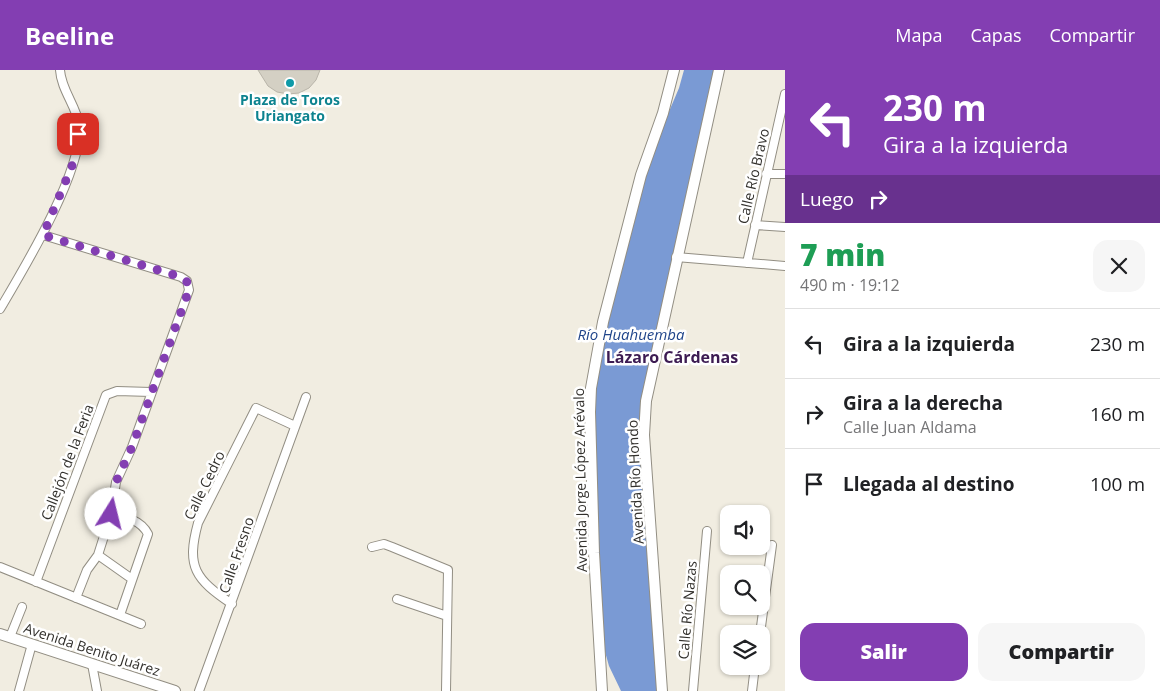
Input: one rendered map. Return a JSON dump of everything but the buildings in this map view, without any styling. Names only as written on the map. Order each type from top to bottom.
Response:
[{"type":"street","points":[[0,309],[43,235],[72,166],[77,145],[78,124],[60,70]]},
{"type":"street","name":"Avenida Jorge López Arévalo","points":[[602,691],[594,553],[591,388],[599,341],[642,175],[663,112],[674,70]]},
{"type":"street","name":"Avenida Río Hondo","points":[[662,691],[644,434],[646,401],[676,257],[719,70]]},
{"type":"street","name":"Calle Río Bravo","points":[[746,263],[785,94]]},
{"type":"street","points":[[766,174],[785,174]]},
{"type":"street","points":[[755,225],[785,227]]},
{"type":"street","points":[[43,235],[181,277],[187,282],[189,290],[132,447],[116,482],[111,514],[98,555],[87,570],[76,598]]},
{"type":"street","points":[[676,257],[785,266]]},
{"type":"street","name":"Callejón de la Feria","points":[[36,582],[106,395],[117,391],[151,392]]},
{"type":"street","name":"Calle Fresno","points":[[200,691],[306,397]]},
{"type":"street","name":"Calle Cedro","points":[[232,604],[213,591],[201,579],[192,562],[193,542],[198,523],[256,408],[295,426]]},
{"type":"street","points":[[111,514],[144,525],[148,534],[120,615]]},
{"type":"street","name":"Calle Río Nazas","points":[[693,691],[706,531]]},
{"type":"street","points":[[372,547],[384,544],[447,569],[446,691]]},
{"type":"street","points":[[761,625],[772,545]]},
{"type":"street","points":[[98,555],[132,579]]},
{"type":"street","points":[[0,567],[141,624]]},
{"type":"street","points":[[397,599],[447,616]]},
{"type":"street","points":[[5,635],[22,606]]},
{"type":"street","name":"Avenida Benito Juárez","points":[[5,635],[162,689],[175,691]]},
{"type":"street","points":[[20,691],[32,644]]},
{"type":"street","points":[[92,664],[97,691]]},
{"type":"street","points":[[752,691],[754,675]]},
{"type":"water","name":"Río Huahuemba","points":[[684,70],[717,70],[645,403],[660,691],[621,691],[609,666],[600,634],[593,515],[596,363],[642,175],[679,88]]},
{"type":"place","name":"Plaza de Toros Uriangato","points":[[290,83]]},
{"type":"district","name":"Lázaro Cárdenas","points":[[672,357]]},
{"type":"route","points":[[78,134],[72,166],[43,235],[181,277],[187,282],[189,290],[132,447],[116,482],[111,514]]}]
